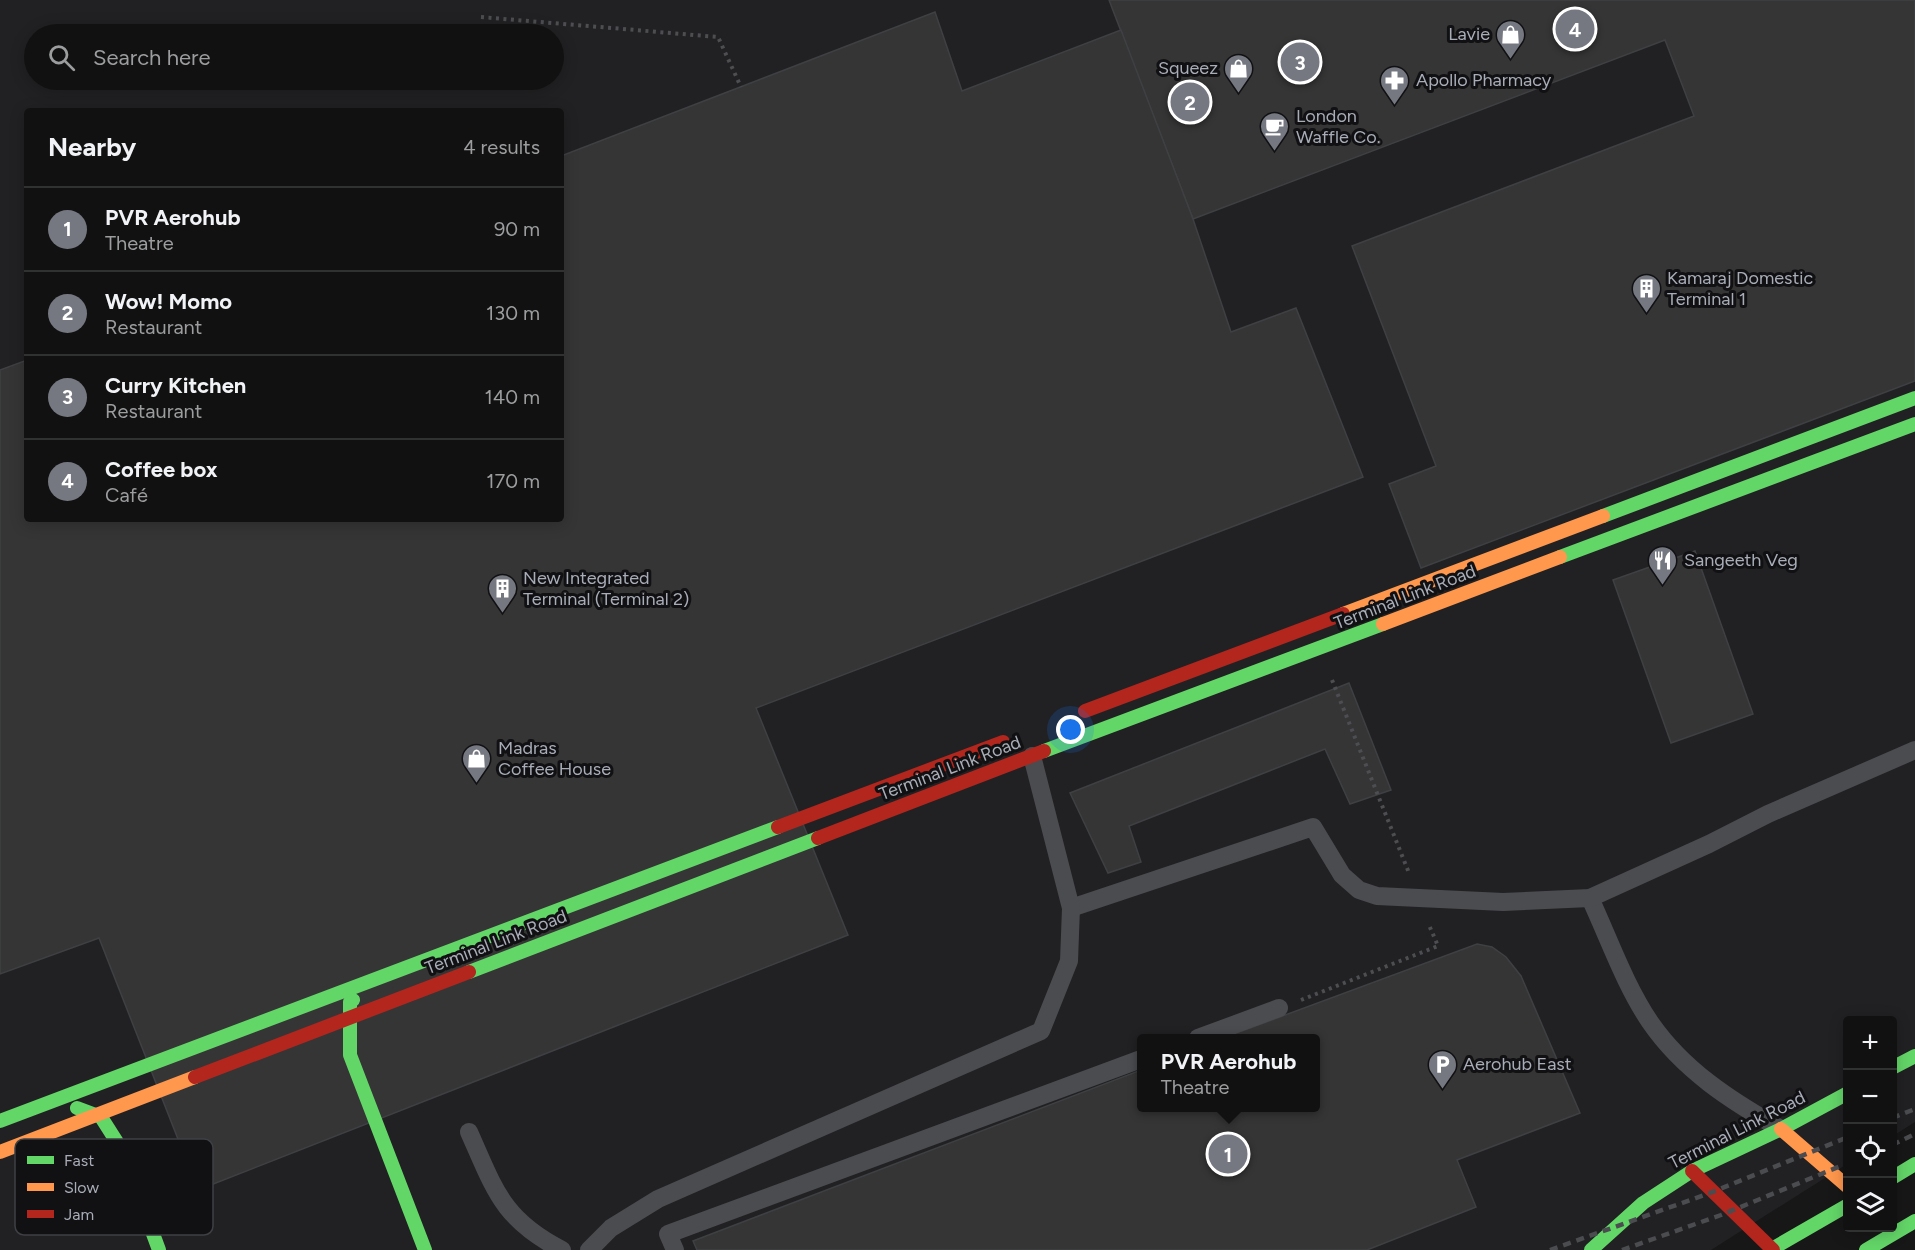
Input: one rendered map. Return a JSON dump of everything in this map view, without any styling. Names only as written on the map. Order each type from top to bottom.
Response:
[{"type":"street","name":"Terminal Link Road","points":[[1076,715],[1915,398]]},
{"type":"street","name":"Terminal Link Road","points":[[34,1139],[1032,756],[1915,424]]},
{"type":"street","name":"Terminal Link Road","points":[[0,1122],[1020,736]]},
{"type":"street","points":[[382,977],[350,1002],[350,1056],[425,1250]]},
{"type":"street","points":[[1897,1066],[1915,1056]]},
{"type":"street","name":"Terminal Link Road","points":[[1590,1250],[1643,1203],[1692,1171],[1781,1129],[1843,1096]]},
{"type":"street","points":[[56,1100],[101,1117],[116,1139]]},
{"type":"street","points":[[1781,1129],[1843,1182]]},
{"type":"street","name":"Terminal Link Road","points":[[0,1152],[15,1146]]},
{"type":"street","points":[[1897,1175],[1915,1164]]},
{"type":"street","points":[[1692,1171],[1771,1250],[1843,1207]]},
{"type":"street","points":[[1866,1250],[1915,1221]]},
{"type":"street","points":[[1897,1229],[1908,1238]]},
{"type":"street","points":[[154,1235],[159,1250]]},
{"type":"lane","points":[[1071,908],[1313,827],[1342,874],[1359,890],[1377,896],[1419,900],[1503,902],[1590,898],[1709,844],[1768,814],[1915,750]]},
{"type":"lane","points":[[589,1250],[611,1228],[658,1199],[1041,1031],[1069,961],[1071,908],[1032,756]]},
{"type":"lane","points":[[1590,898],[1638,1000],[1662,1038],[1689,1068],[1730,1099],[1781,1129]]},
{"type":"lane","points":[[1209,1034],[1279,1008]]},
{"type":"lane","points":[[675,1250],[668,1234],[1137,1060]]},
{"type":"lane","points":[[469,1132],[500,1202],[515,1220],[536,1237],[562,1250]]},
{"type":"path","points":[[481,17],[718,37],[741,87]]},
{"type":"path","points":[[1279,1008],[1438,946],[1319,648]]},
{"type":"shaded area","points":[[0,0],[1915,0],[1915,1122],[1897,1133],[1897,1016],[1843,1016],[1843,1167],[1711,1250],[0,1250]]},
{"type":"building","name":"Kamaraj Domestic Terminal 1","points":[[1109,0],[1915,0],[1915,381],[1421,568],[1389,484],[1436,466],[1352,246],[1694,116],[1665,40],[1193,219]]},
{"type":"building","name":"New Integrated Terminal (Terminal 2)","points":[[935,12],[962,91],[1121,30],[1193,219],[1231,332],[1296,308],[1363,477],[756,708],[848,935],[213,1184],[213,1139],[178,1139],[99,938],[0,974],[0,370],[24,361],[24,522],[564,522],[564,155]]},
{"type":"building","points":[[1695,551],[1753,714],[1671,743],[1613,580]]},
{"type":"building","points":[[1349,683],[1391,790],[1350,804],[1325,749],[1129,826],[1141,862],[1108,873],[1070,793]]},
{"type":"building","name":"Aerohub East","points":[[1477,944],[1492,947],[1506,957],[1521,976],[1580,1113],[1457,1160],[1476,1207],[1367,1250],[697,1250],[693,1241],[1137,1072],[1137,1112],[1320,1112],[1320,1034],[1234,1034]]},
{"type":"railway","points":[[1897,1116],[1915,1109]]},
{"type":"railway","points":[[1897,1143],[1915,1134]]},
{"type":"railway","points":[[1550,1250],[1710,1193],[1843,1139]]},
{"type":"railway","points":[[1622,1250],[1721,1215],[1843,1165]]},
{"type":"traffic: fast","points":[[1603,516],[1915,398]]},
{"type":"traffic: fast","points":[[1560,557],[1915,424]]},
{"type":"traffic: fast","points":[[1044,751],[1383,624]]},
{"type":"traffic: fast","points":[[0,1121],[778,827]]},
{"type":"traffic: fast","points":[[469,972],[818,838]]},
{"type":"traffic: fast","points":[[353,1000],[350,1002],[350,1055],[425,1250]]},
{"type":"traffic: fast","points":[[1897,1065],[1915,1056]]},
{"type":"traffic: fast","points":[[1591,1250],[1643,1203],[1692,1171],[1781,1129],[1843,1096]]},
{"type":"traffic: fast","points":[[77,1108],[101,1117],[115,1139]]},
{"type":"traffic: fast","points":[[1897,1175],[1915,1164]]},
{"type":"traffic: fast","points":[[1770,1250],[1843,1208]]},
{"type":"traffic: fast","points":[[1866,1250],[1915,1221]]},
{"type":"traffic: fast","points":[[153,1235],[159,1250]]},
{"type":"traffic: slow","points":[[1343,614],[1603,516]]},
{"type":"traffic: slow","points":[[1383,624],[1560,557]]},
{"type":"traffic: slow","points":[[34,1139],[195,1077]]},
{"type":"traffic: slow","points":[[1781,1129],[1843,1183]]},
{"type":"traffic: slow","points":[[0,1152],[15,1146]]},
{"type":"traffic: jam","points":[[1085,711],[1343,614]]},
{"type":"traffic: jam","points":[[778,827],[1003,742]]},
{"type":"traffic: jam","points":[[818,838],[1044,751]]},
{"type":"traffic: jam","points":[[195,1077],[469,972]]},
{"type":"traffic: jam","points":[[1692,1171],[1773,1250]]},
{"type":"place","name":"Coffee box","points":[[1575,29]]},
{"type":"place","name":"Lavie","points":[[1511,60]]},
{"type":"place","name":"Curry Kitchen","points":[[1300,62]]},
{"type":"place","name":"Squeez","points":[[1239,94]]},
{"type":"place","name":"Wow! Momo","points":[[1190,102]]},
{"type":"place","name":"Apollo Pharmacy","points":[[1395,106]]},
{"type":"place","name":"London Waffle Co.","points":[[1275,152]]},
{"type":"place","name":"Kamaraj Domestic Terminal 1","points":[[1646,314]]},
{"type":"place","name":"Sangeeth Veg","points":[[1663,586]]},
{"type":"place","name":"New Integrated Terminal (Terminal 2)","points":[[502,614]]},
{"type":"place","name":"Madras Coffee House","points":[[477,784]]},
{"type":"place","name":"Aerohub East","points":[[1442,1090]]},
{"type":"place","name":"PVR Aerohub","points":[[1228,1154]]}]
